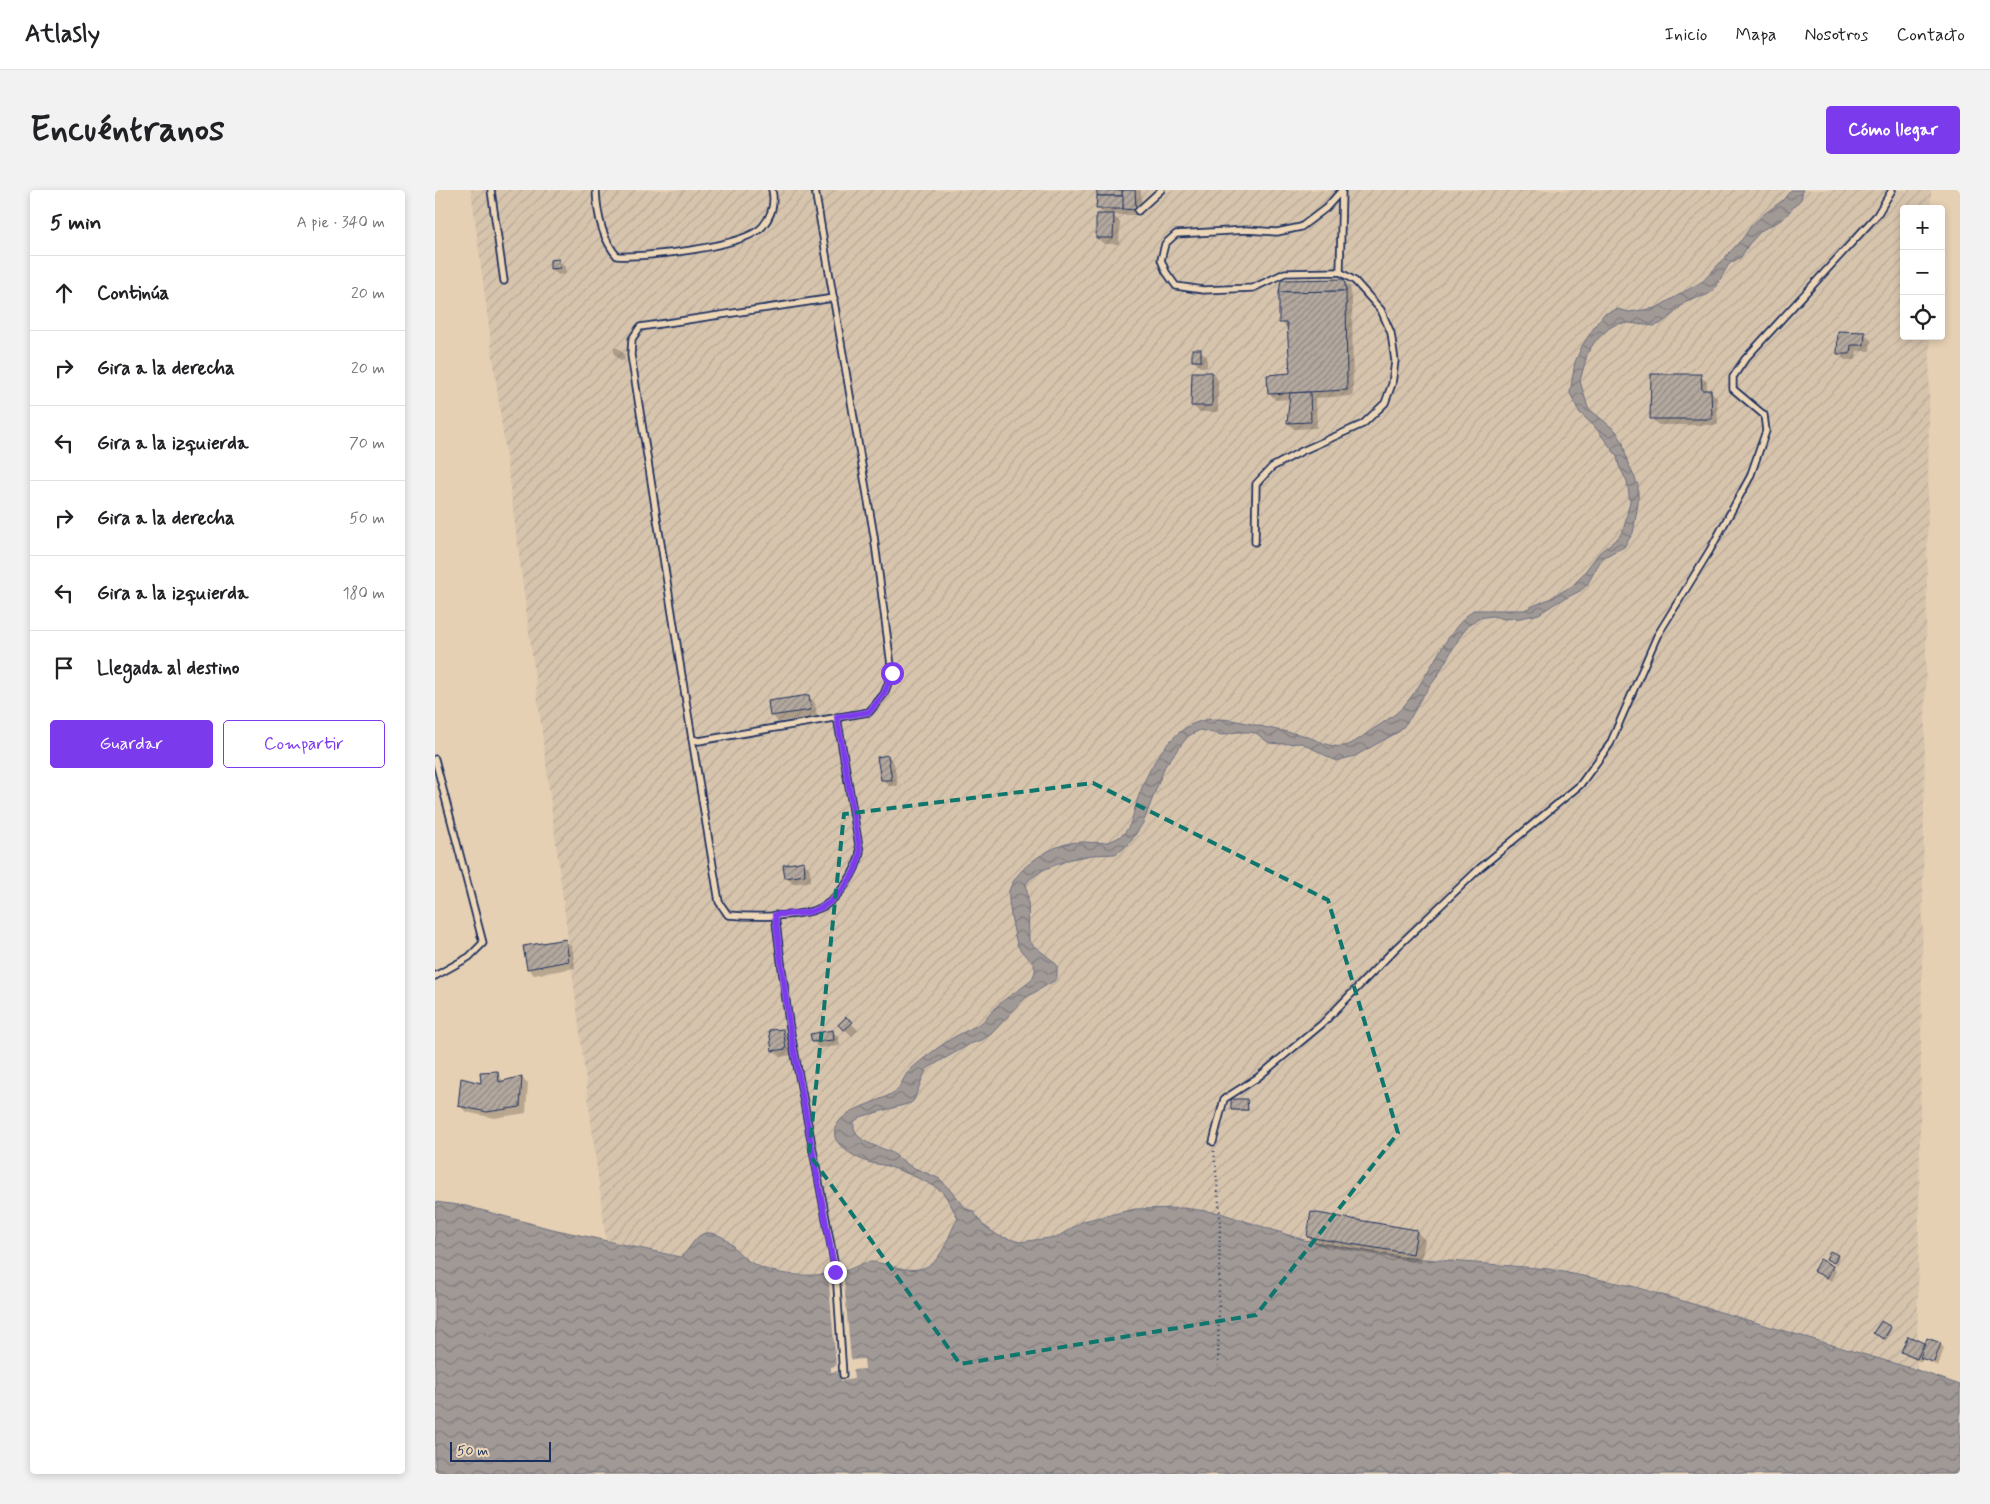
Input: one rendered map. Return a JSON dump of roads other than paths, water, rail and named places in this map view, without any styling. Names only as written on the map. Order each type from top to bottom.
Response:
[{"type":"lane","points":[[491,190],[504,280]]},
{"type":"lane","points":[[596,190],[601,222],[609,248],[617,256],[637,257],[671,254],[715,245],[745,236],[762,227],[775,204],[772,190]]},
{"type":"lane","points":[[693,739],[699,741],[869,712],[884,694],[892,673],[875,536],[815,190]]},
{"type":"lane","points":[[1137,211],[1161,190]]},
{"type":"lane","points":[[1340,272],[1342,190]]},
{"type":"lane","points":[[1255,542],[1256,484],[1272,467],[1302,451],[1363,424],[1385,403],[1392,384],[1395,361],[1391,333],[1381,310],[1355,281],[1340,272],[1285,273],[1253,288],[1203,290],[1176,286],[1166,272],[1161,260],[1165,244],[1176,234],[1247,230],[1277,232],[1301,227],[1326,208],[1342,190]]},
{"type":"lane","points":[[1213,1142],[1224,1099],[1257,1078],[1323,1024],[1394,950],[1480,868],[1580,785],[1600,758],[1609,744],[1657,636],[1710,550],[1750,477],[1767,431],[1764,415],[1733,389],[1733,377],[1751,352],[1877,215],[1891,190]]},
{"type":"lane","points":[[833,298],[640,327],[631,339],[631,355],[719,902],[728,914],[775,915],[813,911],[824,906],[838,894],[859,863],[860,852],[837,717]]},
{"type":"lane","points":[[435,759],[483,943],[469,957],[435,976]]},
{"type":"lane","points":[[775,915],[789,1023],[835,1272],[843,1375]]},
{"type":"water","points":[[1791,190],[1803,190],[1801,199],[1783,219],[1762,230],[1749,244],[1741,257],[1729,264],[1713,291],[1707,295],[1686,301],[1660,324],[1654,326],[1629,323],[1617,324],[1609,328],[1594,342],[1587,355],[1580,381],[1588,408],[1616,431],[1623,443],[1627,461],[1638,485],[1638,504],[1633,533],[1624,547],[1602,558],[1587,585],[1580,591],[1539,614],[1521,618],[1504,619],[1493,616],[1478,618],[1469,625],[1459,638],[1436,678],[1400,731],[1355,756],[1336,761],[1302,743],[1269,743],[1256,733],[1250,732],[1222,735],[1200,730],[1188,736],[1165,766],[1143,823],[1123,849],[1115,854],[1092,855],[1071,859],[1043,870],[1026,884],[1029,941],[1057,965],[1057,977],[1054,981],[1025,998],[991,1034],[928,1068],[911,1103],[860,1117],[854,1122],[854,1129],[859,1137],[868,1143],[891,1152],[910,1166],[940,1179],[967,1209],[973,1211],[983,1225],[999,1236],[1020,1242],[1057,1237],[1083,1221],[1135,1209],[1184,1208],[1220,1213],[1304,1240],[1400,1257],[1549,1269],[1632,1286],[1917,1370],[1960,1385],[1960,1474],[435,1474],[435,1202],[466,1206],[548,1228],[680,1257],[697,1238],[705,1233],[711,1233],[727,1240],[742,1256],[752,1263],[762,1268],[789,1274],[817,1275],[835,1273],[869,1262],[914,1269],[928,1266],[934,1262],[942,1251],[958,1218],[943,1193],[917,1178],[887,1166],[868,1162],[852,1154],[836,1140],[835,1128],[847,1114],[894,1092],[908,1072],[919,1062],[951,1039],[981,1023],[1000,1003],[1031,980],[1035,968],[1030,959],[1018,946],[1009,901],[1009,891],[1019,873],[1037,858],[1059,846],[1080,842],[1107,842],[1123,834],[1131,822],[1136,803],[1150,769],[1168,743],[1184,729],[1195,723],[1207,720],[1232,720],[1299,734],[1331,745],[1348,745],[1395,714],[1403,706],[1416,690],[1454,631],[1473,610],[1524,610],[1572,586],[1599,553],[1619,537],[1624,528],[1630,501],[1627,481],[1619,466],[1617,456],[1595,427],[1579,412],[1570,393],[1575,362],[1582,346],[1604,314],[1617,309],[1629,312],[1656,308],[1703,281],[1743,238],[1751,226],[1783,200]]}]
